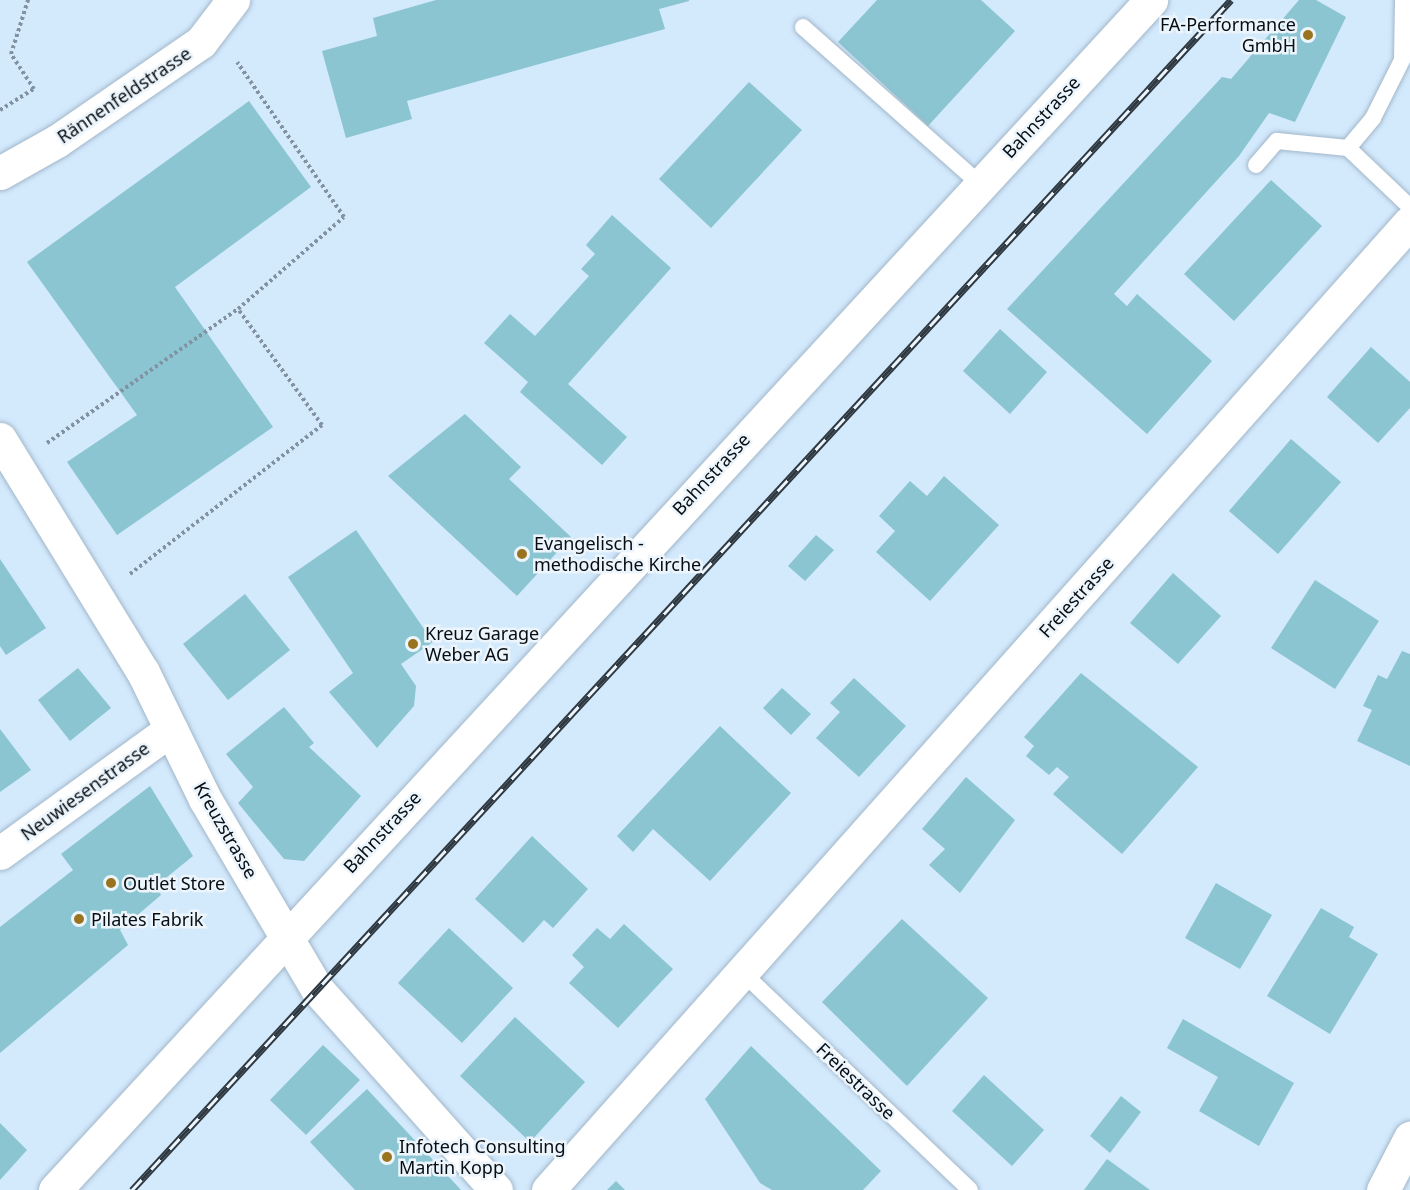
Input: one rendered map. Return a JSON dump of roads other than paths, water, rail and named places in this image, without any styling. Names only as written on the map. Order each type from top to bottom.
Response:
[{"type":"street","name":"Rännenfeldstrasse","points":[[0,172],[57,141],[192,49],[234,0]]},
{"type":"street","name":"Bahnstrasse","points":[[55,1190],[287,934],[979,183],[1151,0]]},
{"type":"street","name":"Freiestrasse","points":[[548,1190],[1410,222]]},
{"type":"street","name":"Kreuzstrasse","points":[[6,454],[143,672],[205,799],[287,934],[317,989],[496,1190]]},
{"type":"street","name":"Neuwiesenstrasse","points":[[0,853],[171,729]]},
{"type":"street","points":[[1383,1190],[1410,1138]]},
{"type":"lane","points":[[1348,148],[1373,118],[1402,60],[1403,0]]},
{"type":"lane","points":[[803,27],[979,183]]},
{"type":"lane","points":[[1256,165],[1277,141],[1348,148],[1410,207]]},
{"type":"lane","name":"Freiestrasse","points":[[742,972],[970,1190]]},
{"type":"railway","points":[[132,1190],[1231,0]]},
{"type":"place","name":"FA-Performance GmbH","points":[[1308,35]]},
{"type":"place","name":"Evangelisch - methodische Kirche","points":[[522,554]]},
{"type":"place","name":"Kreuz Garage Weber AG","points":[[413,644]]},
{"type":"place","name":"Outlet Store","points":[[111,883]]},
{"type":"place","name":"Pilates Fabrik","points":[[79,919]]},
{"type":"place","name":"Infotech Consulting Martin Kopp","points":[[387,1157]]}]
